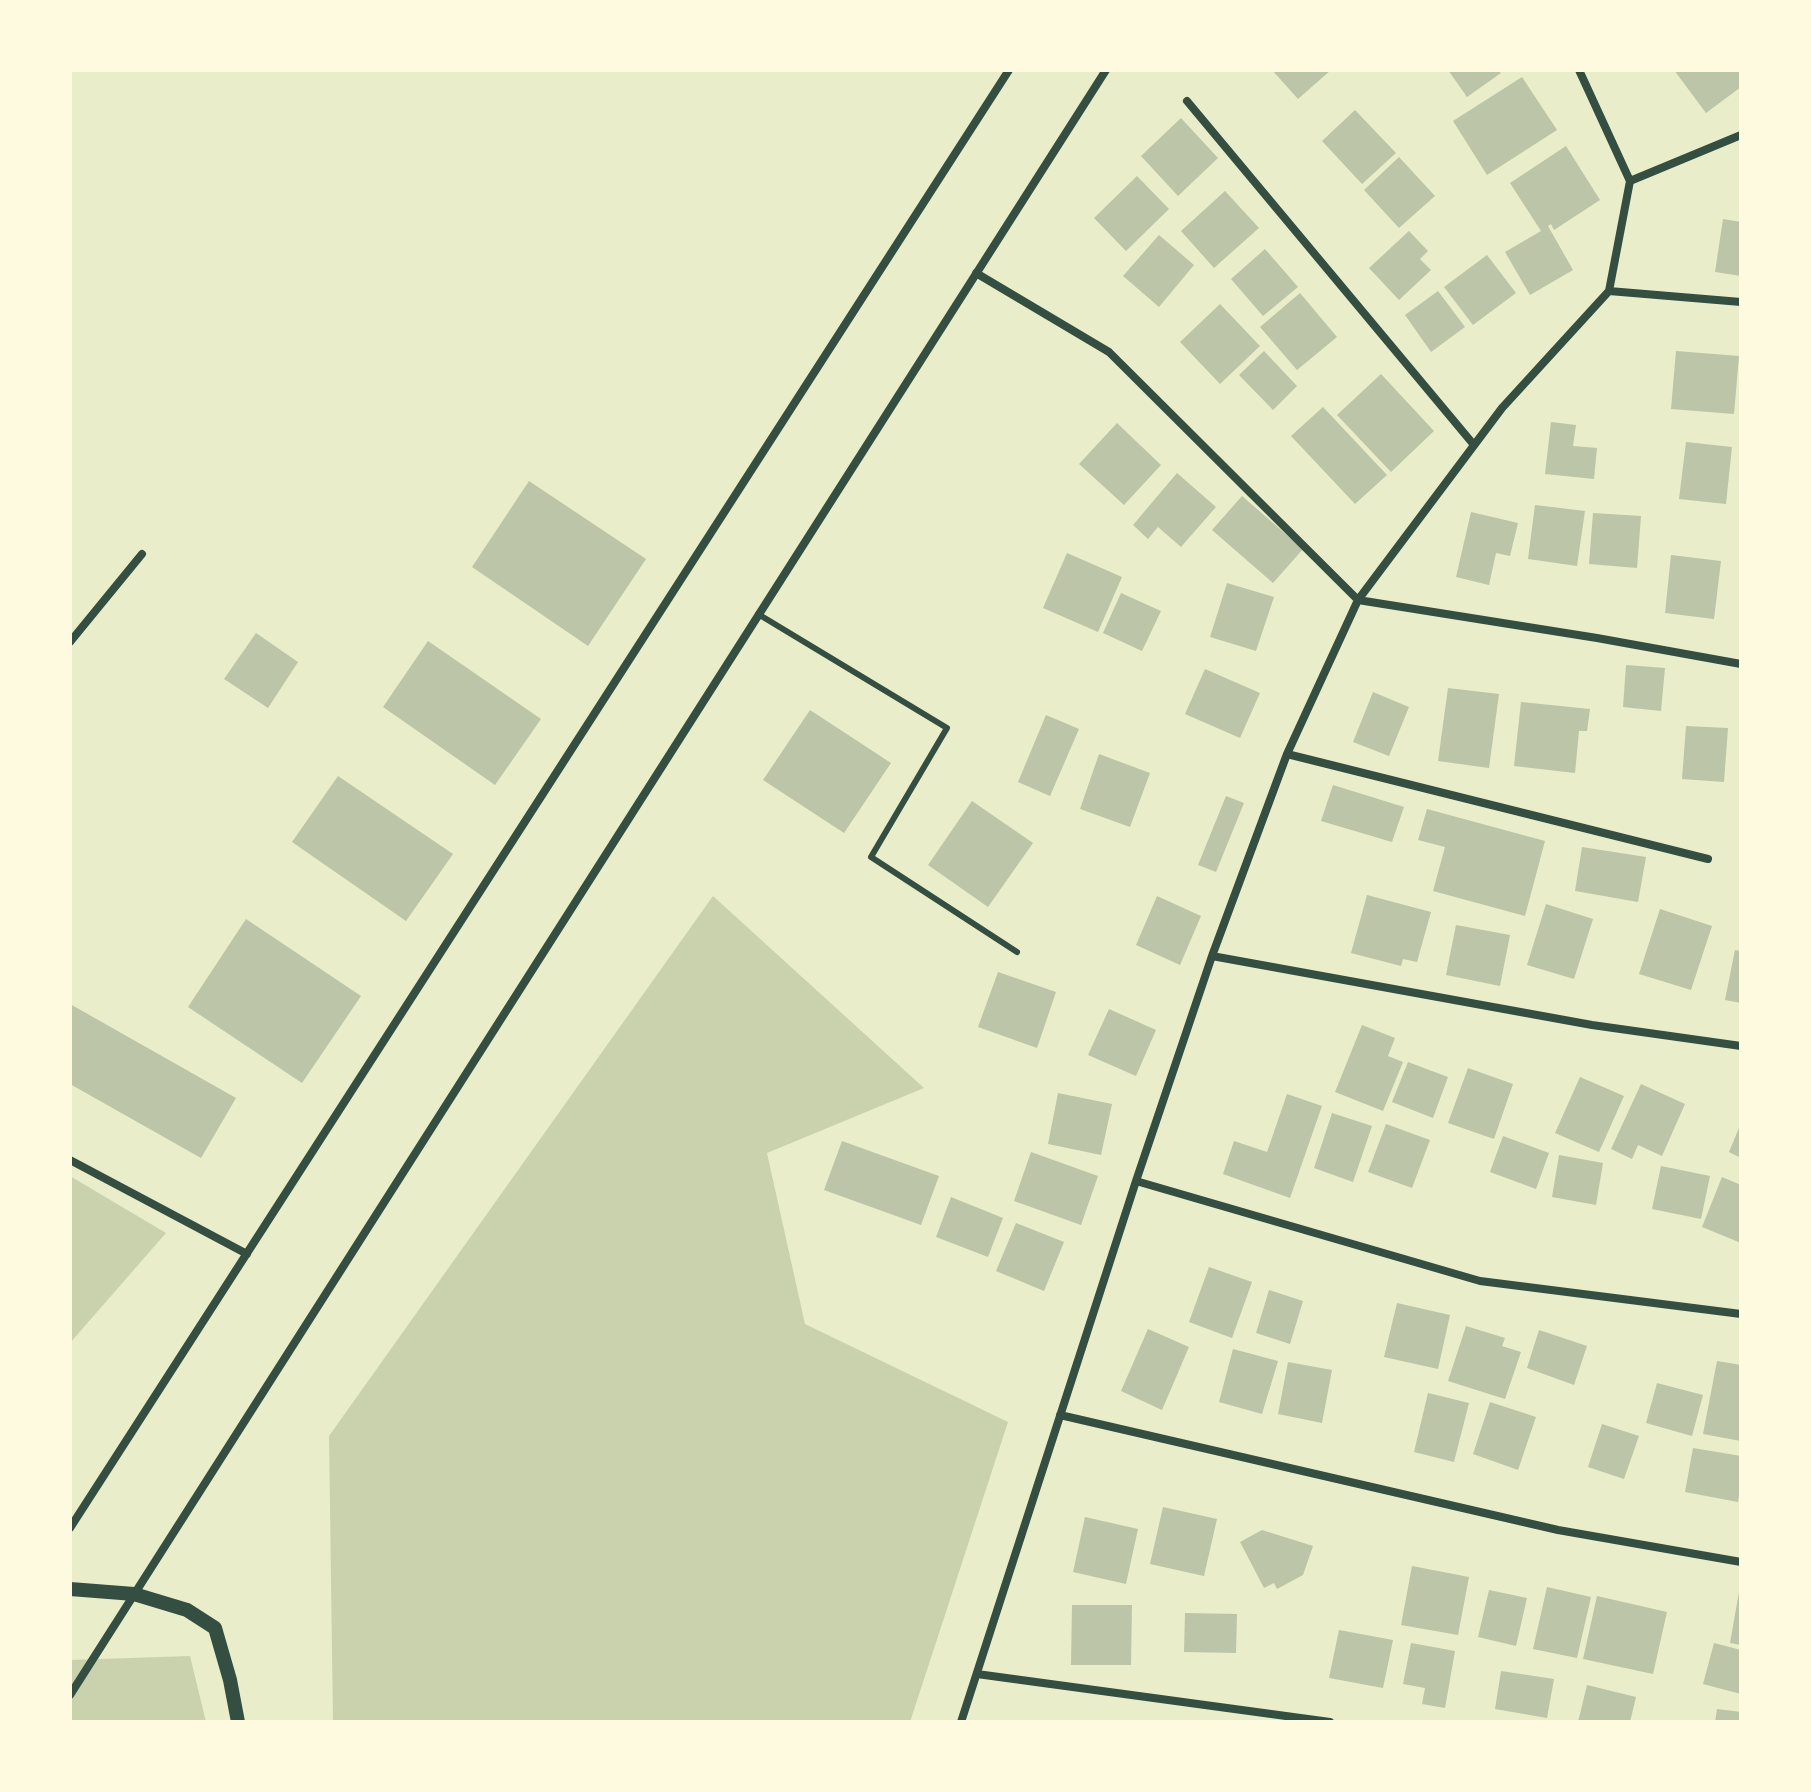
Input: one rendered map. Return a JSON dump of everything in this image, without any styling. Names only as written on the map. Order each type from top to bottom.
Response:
[{"type":"street","points":[[70,1528],[1009,70]]},
{"type":"street","points":[[70,1695],[1106,70]]},
{"type":"street","points":[[961,1722],[1136,1181],[1212,956],[1287,754],[1358,600],[1502,408],[1609,291],[1630,181],[1579,70]]},
{"type":"street","points":[[1187,101],[1474,445]]},
{"type":"street","points":[[1630,181],[1741,135]]},
{"type":"street","points":[[976,273],[1109,352],[1358,600],[1741,664]]},
{"type":"street","points":[[1609,291],[1741,302]]},
{"type":"street","points":[[70,642],[142,554]]},
{"type":"street","points":[[1287,754],[1708,859]]},
{"type":"street","points":[[1212,956],[1592,1025],[1741,1046]]},
{"type":"street","points":[[70,1160],[247,1254]]},
{"type":"street","points":[[1136,1181],[1480,1281],[1741,1314]]},
{"type":"street","points":[[1060,1415],[1558,1530],[1741,1562]]},
{"type":"street","points":[[70,1589],[134,1594],[187,1610],[215,1628],[238,1722]]},
{"type":"street","points":[[977,1674],[1330,1722]]},
{"type":"lane","points":[[758,614],[947,728],[871,857],[1017,952]]},
{"type":"green space","points":[[713,896],[924,1088],[767,1153],[805,1324],[1008,1422],[910,1722],[333,1722],[329,1436]]},
{"type":"green space","points":[[70,1176],[166,1233],[70,1343]]},
{"type":"green space","points":[[190,1656],[206,1722],[70,1722],[70,1660]]},
{"type":"building","points":[[1272,70],[1331,70],[1298,99]]},
{"type":"building","points":[[1448,70],[1498,70],[1501,73],[1467,97]]},
{"type":"building","points":[[1674,70],[1741,70],[1741,87],[1706,113]]},
{"type":"building","points":[[1522,77],[1557,130],[1487,175],[1453,121]]},
{"type":"building","points":[[1355,110],[1396,153],[1362,184],[1322,141]]},
{"type":"building","points":[[1181,118],[1218,158],[1178,196],[1141,156]]},
{"type":"building","points":[[1566,146],[1600,200],[1554,230],[1551,224],[1548,226],[1573,270],[1530,295],[1505,252],[1541,231],[1510,183]]},
{"type":"building","points":[[1399,157],[1435,196],[1399,228],[1364,190]]},
{"type":"building","points":[[1137,176],[1169,209],[1126,251],[1094,218]]},
{"type":"building","points":[[1225,191],[1259,228],[1214,268],[1181,231]]},
{"type":"building","points":[[1723,219],[1741,222],[1741,276],[1715,272]]},
{"type":"building","points":[[1409,231],[1428,251],[1420,259],[1431,270],[1399,300],[1369,268]]},
{"type":"building","points":[[1159,235],[1194,265],[1159,307],[1123,276]]},
{"type":"building","points":[[1265,249],[1298,287],[1263,316],[1231,279]]},
{"type":"building","points":[[1487,255],[1516,293],[1473,325],[1444,287]]},
{"type":"building","points":[[1438,291],[1465,327],[1431,352],[1405,315]]},
{"type":"building","points":[[1300,293],[1337,337],[1297,370],[1260,327]]},
{"type":"building","points":[[1220,304],[1260,346],[1220,384],[1180,342]]},
{"type":"building","points":[[1264,351],[1297,386],[1273,410],[1239,375]]},
{"type":"building","points":[[1676,351],[1739,356],[1734,414],[1671,409]]},
{"type":"building","points":[[1381,374],[1434,431],[1391,472],[1337,415]]},
{"type":"building","points":[[1323,407],[1387,475],[1355,504],[1291,436]]},
{"type":"building","points":[[1551,422],[1576,425],[1573,446],[1597,448],[1594,479],[1545,474]]},
{"type":"building","points":[[1117,423],[1161,465],[1124,505],[1079,464]]},
{"type":"building","points":[[1686,442],[1732,447],[1726,504],[1679,499]]},
{"type":"building","points":[[1177,473],[1216,507],[1181,547],[1158,527],[1148,539],[1133,525]]},
{"type":"building","points":[[529,481],[646,559],[588,646],[472,567]]},
{"type":"building","points":[[1242,496],[1303,549],[1273,583],[1212,530]]},
{"type":"building","points":[[1535,505],[1585,511],[1577,566],[1528,559]]},
{"type":"building","points":[[1471,512],[1518,523],[1510,556],[1496,553],[1489,585],[1456,577]]},
{"type":"building","points":[[1593,513],[1641,516],[1637,568],[1589,564]]},
{"type":"building","points":[[1067,553],[1122,577],[1098,632],[1043,608]]},
{"type":"building","points":[[1671,555],[1721,561],[1714,619],[1665,613]]},
{"type":"building","points":[[1227,583],[1274,597],[1256,651],[1210,637]]},
{"type":"building","points":[[1121,593],[1161,611],[1142,651],[1103,633]]},
{"type":"building","points":[[256,633],[298,662],[268,708],[224,679]]},
{"type":"building","points":[[428,641],[541,719],[495,785],[383,707]]},
{"type":"building","points":[[1626,665],[1665,668],[1661,711],[1623,707]]},
{"type":"building","points":[[1205,669],[1260,693],[1240,738],[1185,714]]},
{"type":"building","points":[[1448,688],[1499,694],[1489,768],[1438,761]]},
{"type":"building","points":[[1373,692],[1409,707],[1389,756],[1353,742]]},
{"type":"building","points":[[1521,702],[1590,709],[1587,731],[1579,731],[1575,773],[1514,766]]},
{"type":"building","points":[[810,710],[891,763],[844,833],[763,780]]},
{"type":"building","points":[[1046,715],[1079,729],[1050,796],[1018,782]]},
{"type":"building","points":[[1686,726],[1728,728],[1724,782],[1682,779]]},
{"type":"building","points":[[1099,754],[1150,773],[1130,827],[1080,809]]},
{"type":"building","points":[[338,776],[453,854],[406,921],[292,842]]},
{"type":"building","points":[[1333,785],[1404,807],[1392,842],[1321,821]]},
{"type":"building","points":[[1226,796],[1244,803],[1216,872],[1198,865]]},
{"type":"building","points":[[972,801],[1033,843],[988,907],[928,865]]},
{"type":"building","points":[[1427,809],[1545,841],[1525,916],[1433,891],[1445,847],[1418,840]]},
{"type":"building","points":[[1582,847],[1646,857],[1638,902],[1575,891]]},
{"type":"building","points":[[1367,895],[1431,912],[1417,962],[1403,959],[1401,966],[1351,953]]},
{"type":"building","points":[[1157,896],[1201,916],[1180,965],[1136,945]]},
{"type":"building","points":[[1546,904],[1593,919],[1574,979],[1527,965]]},
{"type":"building","points":[[1660,909],[1712,926],[1691,990],[1639,974]]},
{"type":"building","points":[[246,919],[361,996],[302,1083],[188,1007]]},
{"type":"building","points":[[1456,925],[1510,935],[1500,986],[1446,975]]},
{"type":"building","points":[[1735,950],[1741,951],[1741,1003],[1725,1000]]},
{"type":"building","points":[[998,972],[1056,992],[1037,1048],[978,1027]]},
{"type":"building","points":[[70,1004],[236,1098],[201,1158],[70,1084]]},
{"type":"building","points":[[1109,1009],[1156,1030],[1136,1076],[1088,1055]]},
{"type":"building","points":[[1362,1025],[1395,1038],[1388,1056],[1403,1062],[1383,1111],[1335,1092]]},
{"type":"building","points":[[1408,1062],[1448,1077],[1433,1118],[1392,1102]]},
{"type":"building","points":[[1468,1068],[1513,1084],[1494,1139],[1448,1123]]},
{"type":"building","points":[[1580,1077],[1624,1096],[1599,1152],[1555,1133]]},
{"type":"building","points":[[1641,1084],[1685,1104],[1662,1156],[1638,1145],[1632,1159],[1611,1149]]},
{"type":"building","points":[[1058,1093],[1112,1104],[1101,1155],[1048,1144]]},
{"type":"building","points":[[1287,1094],[1322,1106],[1290,1198],[1223,1174],[1234,1141],[1267,1152]]},
{"type":"building","points":[[1332,1113],[1372,1126],[1353,1182],[1314,1168]]},
{"type":"building","points":[[1741,1123],[1741,1158],[1729,1152]]},
{"type":"building","points":[[1386,1124],[1430,1140],[1412,1188],[1368,1172]]},
{"type":"building","points":[[1503,1136],[1549,1153],[1536,1189],[1490,1172]]},
{"type":"building","points":[[842,1141],[939,1176],[921,1225],[824,1190]]},
{"type":"building","points":[[1031,1152],[1098,1176],[1081,1225],[1014,1201]]},
{"type":"building","points":[[1559,1155],[1603,1163],[1596,1205],[1552,1197]]},
{"type":"building","points":[[1661,1166],[1710,1176],[1701,1219],[1652,1209]]},
{"type":"building","points":[[1722,1177],[1741,1185],[1741,1243],[1702,1227]]},
{"type":"building","points":[[951,1197],[1003,1218],[988,1257],[936,1237]]},
{"type":"building","points":[[1016,1223],[1064,1242],[1044,1291],[996,1271]]},
{"type":"building","points":[[1209,1267],[1252,1282],[1232,1338],[1189,1322]]},
{"type":"building","points":[[1269,1290],[1303,1301],[1290,1344],[1256,1333]]},
{"type":"building","points":[[1397,1303],[1450,1315],[1438,1369],[1384,1357]]},
{"type":"building","points":[[1466,1326],[1505,1338],[1502,1346],[1521,1352],[1505,1399],[1448,1381]]},
{"type":"building","points":[[1148,1329],[1189,1347],[1162,1410],[1121,1391]]},
{"type":"building","points":[[1539,1330],[1587,1346],[1574,1385],[1527,1368]]},
{"type":"building","points":[[1233,1349],[1278,1361],[1262,1414],[1219,1402]]},
{"type":"building","points":[[1717,1361],[1741,1365],[1741,1441],[1703,1434]]},
{"type":"building","points":[[1288,1362],[1332,1370],[1322,1423],[1278,1414]]},
{"type":"building","points":[[1657,1383],[1703,1395],[1692,1436],[1646,1423]]},
{"type":"building","points":[[1428,1393],[1469,1403],[1454,1462],[1414,1452]]},
{"type":"building","points":[[1490,1402],[1536,1417],[1518,1470],[1473,1454]]},
{"type":"building","points":[[1602,1424],[1639,1436],[1624,1479],[1588,1467]]},
{"type":"building","points":[[1693,1448],[1741,1456],[1738,1502],[1685,1492]]},
{"type":"building","points":[[1163,1507],[1217,1519],[1204,1576],[1150,1564]]},
{"type":"building","points":[[1085,1517],[1138,1529],[1126,1584],[1073,1572]]},
{"type":"building","points":[[1262,1530],[1313,1546],[1303,1575],[1277,1589],[1274,1583],[1264,1588],[1240,1542]]},
{"type":"building","points":[[1412,1566],[1469,1577],[1458,1635],[1401,1625]]},
{"type":"building","points":[[1547,1587],[1591,1597],[1577,1658],[1533,1649]]},
{"type":"building","points":[[1489,1590],[1527,1598],[1516,1646],[1478,1637]]},
{"type":"building","points":[[1741,1592],[1741,1645],[1730,1643]]},
{"type":"building","points":[[1597,1596],[1667,1612],[1653,1674],[1583,1659]]},
{"type":"building","points":[[1072,1605],[1132,1605],[1131,1665],[1071,1665]]},
{"type":"building","points":[[1185,1613],[1237,1614],[1236,1653],[1184,1652]]},
{"type":"building","points":[[1339,1630],[1393,1640],[1383,1688],[1329,1678]]},
{"type":"building","points":[[1411,1643],[1455,1651],[1445,1708],[1422,1704],[1425,1688],[1403,1684]]},
{"type":"building","points":[[1714,1643],[1741,1650],[1741,1694],[1703,1684]]},
{"type":"building","points":[[1501,1671],[1554,1679],[1547,1718],[1495,1709]]},
{"type":"building","points":[[1587,1685],[1636,1697],[1630,1722],[1578,1722]]},
{"type":"building","points":[[1717,1709],[1741,1712],[1741,1722],[1715,1722]]}]
